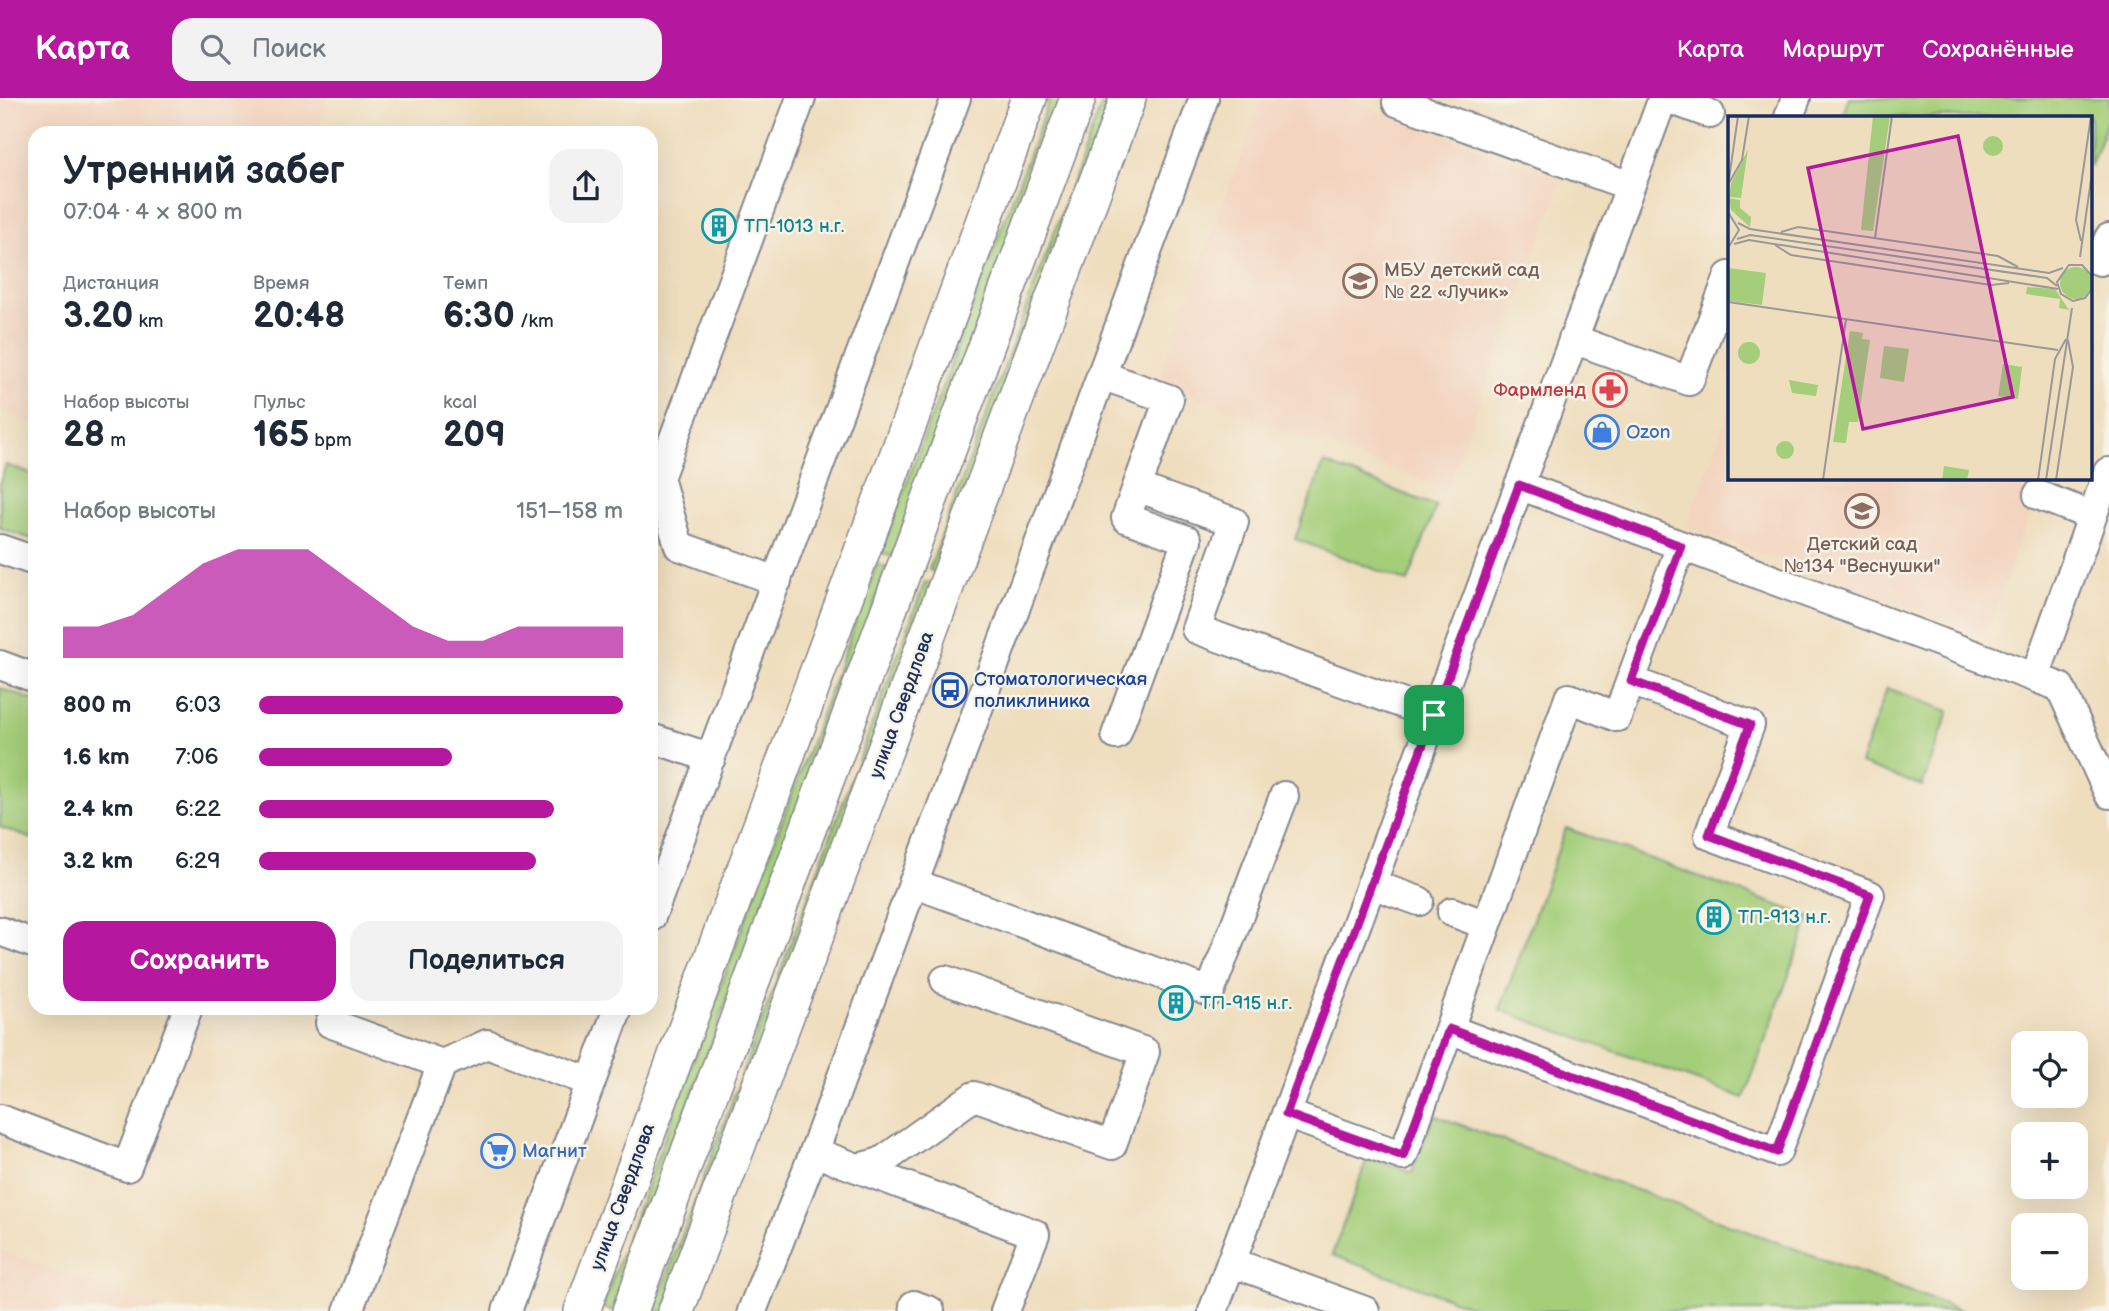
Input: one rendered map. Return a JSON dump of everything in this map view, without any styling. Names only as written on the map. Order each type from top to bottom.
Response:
[{"type":"main road","name":"улица Свердлова","points":[[582,1311],[1028,98]]},
{"type":"main road","points":[[630,1311],[1078,98]]},
{"type":"main road","name":"улица Свердлова","points":[[676,1311],[1128,98]]},
{"type":"street","points":[[777,581],[679,546],[659,478],[801,98]]},
{"type":"street","points":[[658,894],[956,98]]},
{"type":"street","points":[[752,1311],[814,1152],[1204,98]]},
{"type":"street","points":[[1399,98],[1397,102],[1630,186]]},
{"type":"street","points":[[1213,1311],[1665,98],[1710,114]]},
{"type":"street","points":[[1789,116],[1796,98]]},
{"type":"street","points":[[2092,258],[2101,261],[2109,239]]},
{"type":"street","points":[[1573,339],[1689,381],[1728,279]]},
{"type":"street","points":[[1101,375],[1169,399],[1126,518],[1187,540],[1116,735]]},
{"type":"street","points":[[2035,677],[2108,472]]},
{"type":"street","points":[[1519,485],[2060,687],[2109,794]]},
{"type":"street","points":[[1137,487],[1234,522],[1196,629],[1434,715]]},
{"type":"street","points":[[2038,495],[2092,516]]},
{"type":"street","points":[[1286,1114],[1403,1156],[1569,698],[1617,717],[1681,546]]},
{"type":"street","points":[[0,548],[28,558]]},
{"type":"street","points":[[0,665],[28,675]]},
{"type":"street","points":[[1449,1029],[1777,1152],[1870,895],[1709,835],[1750,725],[1631,681]]},
{"type":"street","points":[[658,740],[711,758]]},
{"type":"street","points":[[913,883],[1019,925],[1210,992],[1284,796]]},
{"type":"street","points":[[1371,884],[1419,901]]},
{"type":"street","points":[[1452,912],[1486,925]]},
{"type":"street","points":[[0,931],[28,941]]},
{"type":"street","points":[[858,1168],[881,1162],[974,1096],[1112,1145],[1144,1052],[945,981]]},
{"type":"street","points":[[0,1119],[127,1167],[185,1015]]},
{"type":"street","points":[[507,1311],[615,1015]]},
{"type":"street","points":[[330,1023],[442,1064],[486,1044],[591,1082]]},
{"type":"street","points":[[348,1311],[442,1064]]},
{"type":"street","points":[[814,1152],[1035,1234],[1005,1311]]},
{"type":"street","points":[[1231,1262],[1365,1311]]},
{"type":"shaded area","points":[[0,98],[328,98],[318,126],[28,126],[28,422],[0,412]]},
{"type":"shaded area","name":"МБУ детский сад № 22 «Лучик»","points":[[1262,98],[1343,98],[1563,179],[1447,490],[1157,383]]},
{"type":"shaded area","name":"Детский сад №134 \"Веснушки\"","points":[[1728,413],[1728,480],[2043,480],[1985,637],[1686,526]]},
{"type":"shaded area","points":[[0,1250],[167,1311],[0,1311]]},
{"type":"green space","points":[[1050,98],[1062,98],[892,557],[881,552]]},
{"type":"green space","points":[[1104,98],[1115,98],[939,573],[929,570]]},
{"type":"green space","points":[[1849,98],[2109,98],[2109,117],[2092,163],[2092,116],[1842,116]]},
{"type":"green space","points":[[1324,463],[1436,506],[1408,582],[1295,539]]},
{"type":"green space","points":[[6,465],[28,473],[28,538],[0,528],[0,482]]},
{"type":"green space","points":[[877,564],[887,568],[612,1311],[602,1307]]},
{"type":"green space","points":[[925,582],[935,586],[666,1311],[654,1311]]},
{"type":"green space","points":[[0,688],[28,698],[28,837],[0,827]]},
{"type":"green space","points":[[1887,688],[1949,711],[1922,786],[1860,764]]},
{"type":"green space","points":[[1566,828],[1810,917],[1744,1098],[1500,1010]]},
{"type":"green space","points":[[1434,1115],[1963,1311],[1483,1311],[1332,1255],[1368,1157],[1412,1173]]},
{"type":"place","name":"ТП-1013 н.г.","points":[[719,226]]},
{"type":"place","name":"МБУ детский сад № 22 «Лучик»","points":[[1360,281]]},
{"type":"place","name":"Фармленд","points":[[1610,390]]},
{"type":"place","name":"Ozon","points":[[1602,432]]},
{"type":"place","name":"Детский сад №134 \"Веснушки\"","points":[[1862,511]]},
{"type":"place","name":"Стоматологическая поликлиника","points":[[950,690]]},
{"type":"place","name":"ТП-913 н.г.","points":[[1714,917]]},
{"type":"place","name":"ТП-915 н.г.","points":[[1176,1003]]},
{"type":"place","name":"Магнит","points":[[498,1151]]},
{"type":"route","points":[[1519,485],[1681,546],[1631,681],[1750,725],[1709,835],[1870,895],[1777,1152],[1449,1029],[1403,1156],[1286,1114],[1434,715],[1519,485]]}]
